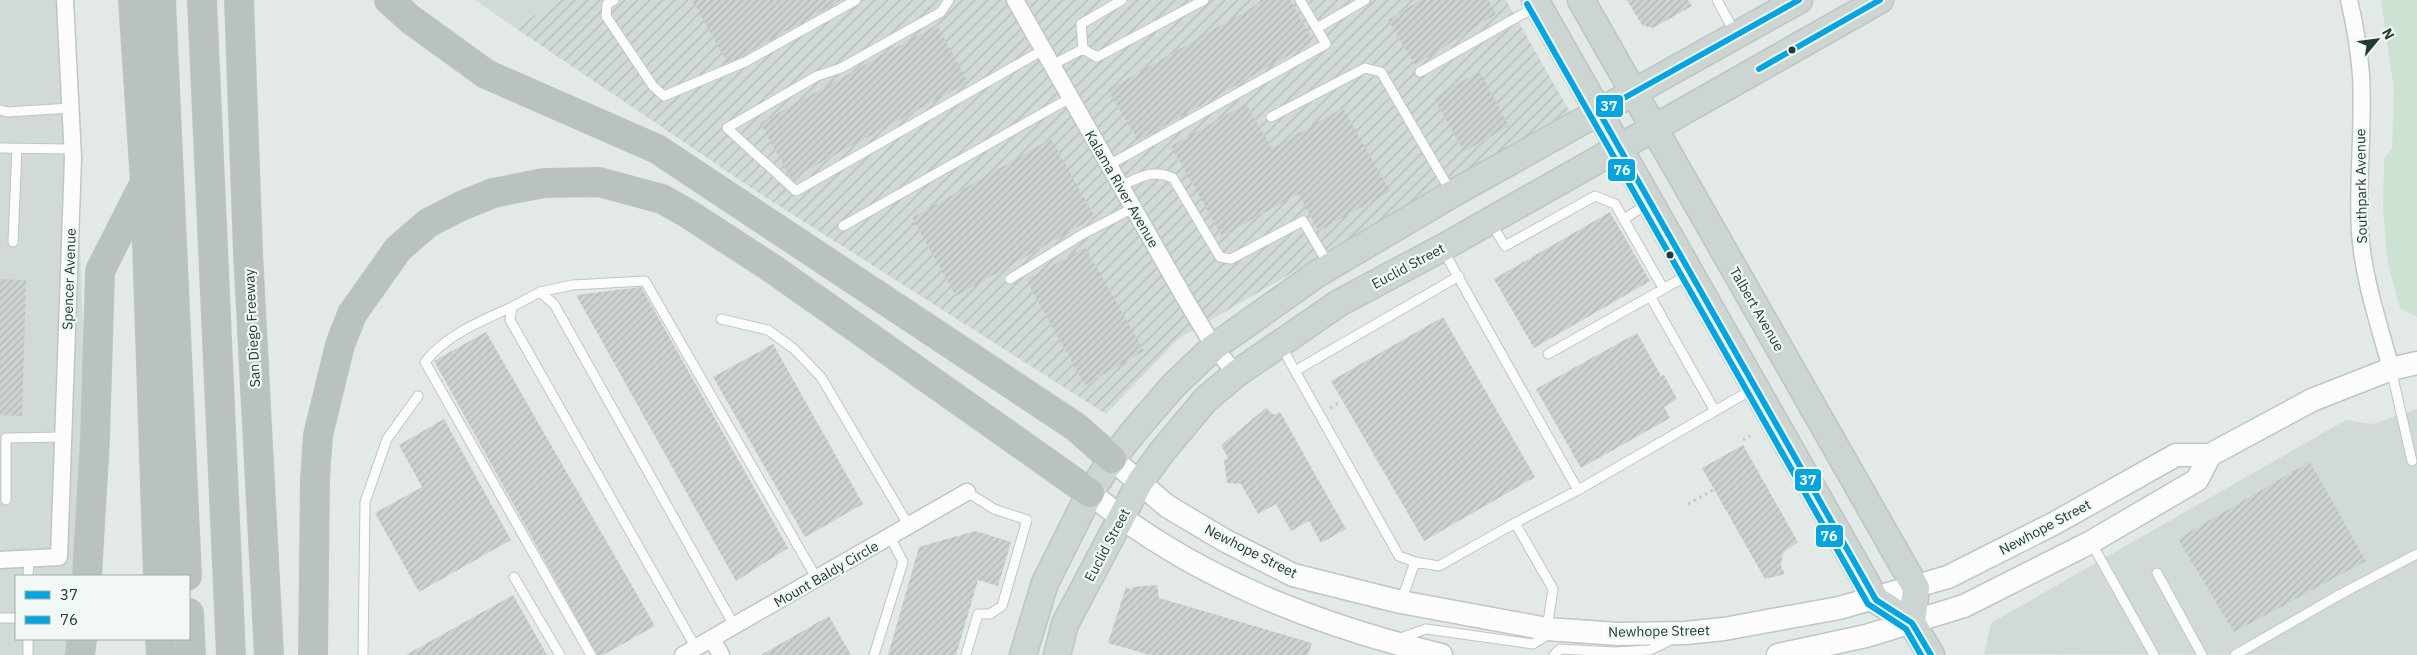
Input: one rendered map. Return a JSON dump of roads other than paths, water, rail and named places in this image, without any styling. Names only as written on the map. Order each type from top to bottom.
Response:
[{"type":"highway","points":[[133,0],[145,182],[158,575]]},
{"type":"highway","points":[[161,0],[187,575]]},
{"type":"highway","points":[[202,0],[231,655]]},
{"type":"highway","name":"San Diego Freeway","points":[[239,0],[248,253],[269,655]]},
{"type":"highway","points":[[389,0],[410,19],[486,74],[657,149],[1076,427],[1112,459]]},
{"type":"highway","points":[[88,575],[95,439],[100,272],[145,182]]},
{"type":"highway","points":[[313,655],[315,480],[318,435],[340,345],[352,314],[398,249],[428,223],[493,193],[535,184],[599,182],[662,199],[773,269],[1090,493]]},
{"type":"highway","points":[[190,634],[191,655]]},
{"type":"highway","points":[[80,655],[82,640]]},
{"type":"highway","points":[[160,640],[161,655]]},
{"type":"main road","name":"Talbert Avenue","points":[[1581,0],[1916,588]]},
{"type":"main road","points":[[1023,655],[1045,583],[1090,493],[1112,459],[1174,385],[1214,347],[1265,309],[1330,266],[1452,194],[1798,0]]},
{"type":"main road","name":"Euclid Street","points":[[1060,654],[1065,624],[1140,482],[1161,453],[1206,399],[1236,374],[1339,303],[1442,248],[1880,0]]},
{"type":"main road","points":[[1537,3],[1652,202],[1876,600],[1912,622],[1930,655]]},
{"type":"main road","points":[[1912,622],[1916,588]]},
{"type":"street","name":"Spencer Avenue","points":[[28,559],[59,557],[72,149],[65,0]]},
{"type":"street","name":"Kalama River Avenue","points":[[1015,0],[1214,347],[1236,374]]},
{"type":"street","name":"Southpark Avenue","points":[[2349,0],[2356,32],[2361,77],[2358,190],[2360,234],[2368,282],[2391,369]]},
{"type":"street","name":"Newhope Street","points":[[1112,459],[1167,506],[1224,540],[1293,574],[1401,602],[1547,629],[1618,634],[1685,633],[1724,629],[1876,600],[1948,577],[2055,523],[2176,455],[2210,455],[2312,400],[2391,369],[2417,363]]},
{"type":"street","points":[[1778,655],[1859,638],[1964,606],[2091,542],[2197,480],[2210,455]]},
{"type":"street","name":"Mount Baldy Circle","points":[[690,652],[968,492]]},
{"type":"street","points":[[1090,493],[1120,517],[1205,570],[1256,595],[1358,634],[1441,655]]},
{"type":"street","points":[[0,560],[28,559]]},
{"type":"street","points":[[712,639],[721,655]]},
{"type":"lane","points":[[614,0],[607,4],[606,16],[653,86],[664,96],[745,62],[856,0]]},
{"type":"lane","points":[[949,0],[941,12],[841,68],[817,76],[727,128],[796,192],[1043,50]]},
{"type":"lane","points":[[1083,48],[1080,24],[1122,0]]},
{"type":"lane","points":[[1083,48],[1097,57],[1204,0]]},
{"type":"lane","points":[[1109,165],[1326,44],[1300,0]]},
{"type":"lane","points":[[1317,28],[1365,0]]},
{"type":"lane","points":[[1717,0],[1736,35]]},
{"type":"lane","points":[[1420,72],[1537,3]]},
{"type":"lane","points":[[1052,65],[1083,48]]},
{"type":"lane","points":[[1271,117],[1364,68],[1381,72],[1452,194]]},
{"type":"lane","points":[[843,226],[1070,98]]},
{"type":"lane","points":[[0,110],[8,112],[70,108]]},
{"type":"lane","points":[[0,148],[72,149]]},
{"type":"lane","points":[[13,242],[17,148]]},
{"type":"lane","points":[[1120,186],[1146,174],[1162,173],[1173,178],[1220,257],[1230,259],[1303,221],[1330,266]]},
{"type":"lane","points":[[1490,221],[1505,246],[1595,196],[1615,204],[1664,288]]},
{"type":"lane","points":[[1624,219],[1652,202]]},
{"type":"lane","points":[[1010,279],[1083,234],[1133,208]]},
{"type":"lane","points":[[1442,248],[1578,490]]},
{"type":"lane","points":[[1548,354],[1691,274]]},
{"type":"lane","points":[[1295,370],[1459,276]]},
{"type":"lane","points":[[591,655],[424,362],[436,348],[479,322],[540,292],[572,285],[645,281],[817,579]]},
{"type":"lane","points":[[540,292],[554,304],[734,627]]},
{"type":"lane","points":[[1650,296],[1715,411]]},
{"type":"lane","points":[[512,307],[510,320],[690,652]]},
{"type":"lane","points":[[721,319],[768,330],[794,349],[821,376],[909,526]]},
{"type":"lane","points":[[1280,344],[1399,556],[1415,562],[1439,566],[1578,490],[1755,388]]},
{"type":"lane","points":[[2391,369],[2412,461]]},
{"type":"lane","points":[[363,655],[365,502],[387,439],[418,396]]},
{"type":"lane","points":[[6,500],[6,438],[63,437]]},
{"type":"lane","points":[[966,655],[978,614],[990,614],[1002,606],[1027,520],[994,509],[968,492]]},
{"type":"lane","points":[[1388,642],[1426,629],[1533,644],[1543,638],[1547,629],[1553,589],[1515,523]]},
{"type":"lane","points":[[874,655],[902,562],[890,537]]},
{"type":"lane","points":[[2091,542],[2154,655]]},
{"type":"lane","points":[[2235,655],[2339,595],[2417,554]]},
{"type":"lane","points":[[28,559],[28,575]]},
{"type":"lane","points":[[1401,602],[1415,562]]},
{"type":"lane","points":[[2157,573],[2202,655]]},
{"type":"lane","points":[[514,577],[560,655]]},
{"type":"lane","points":[[0,618],[15,618]]},
{"type":"lane","points":[[1554,655],[1560,649],[1614,652],[1650,650],[1685,633]]},
{"type":"lane","points":[[28,640],[28,655]]}]
